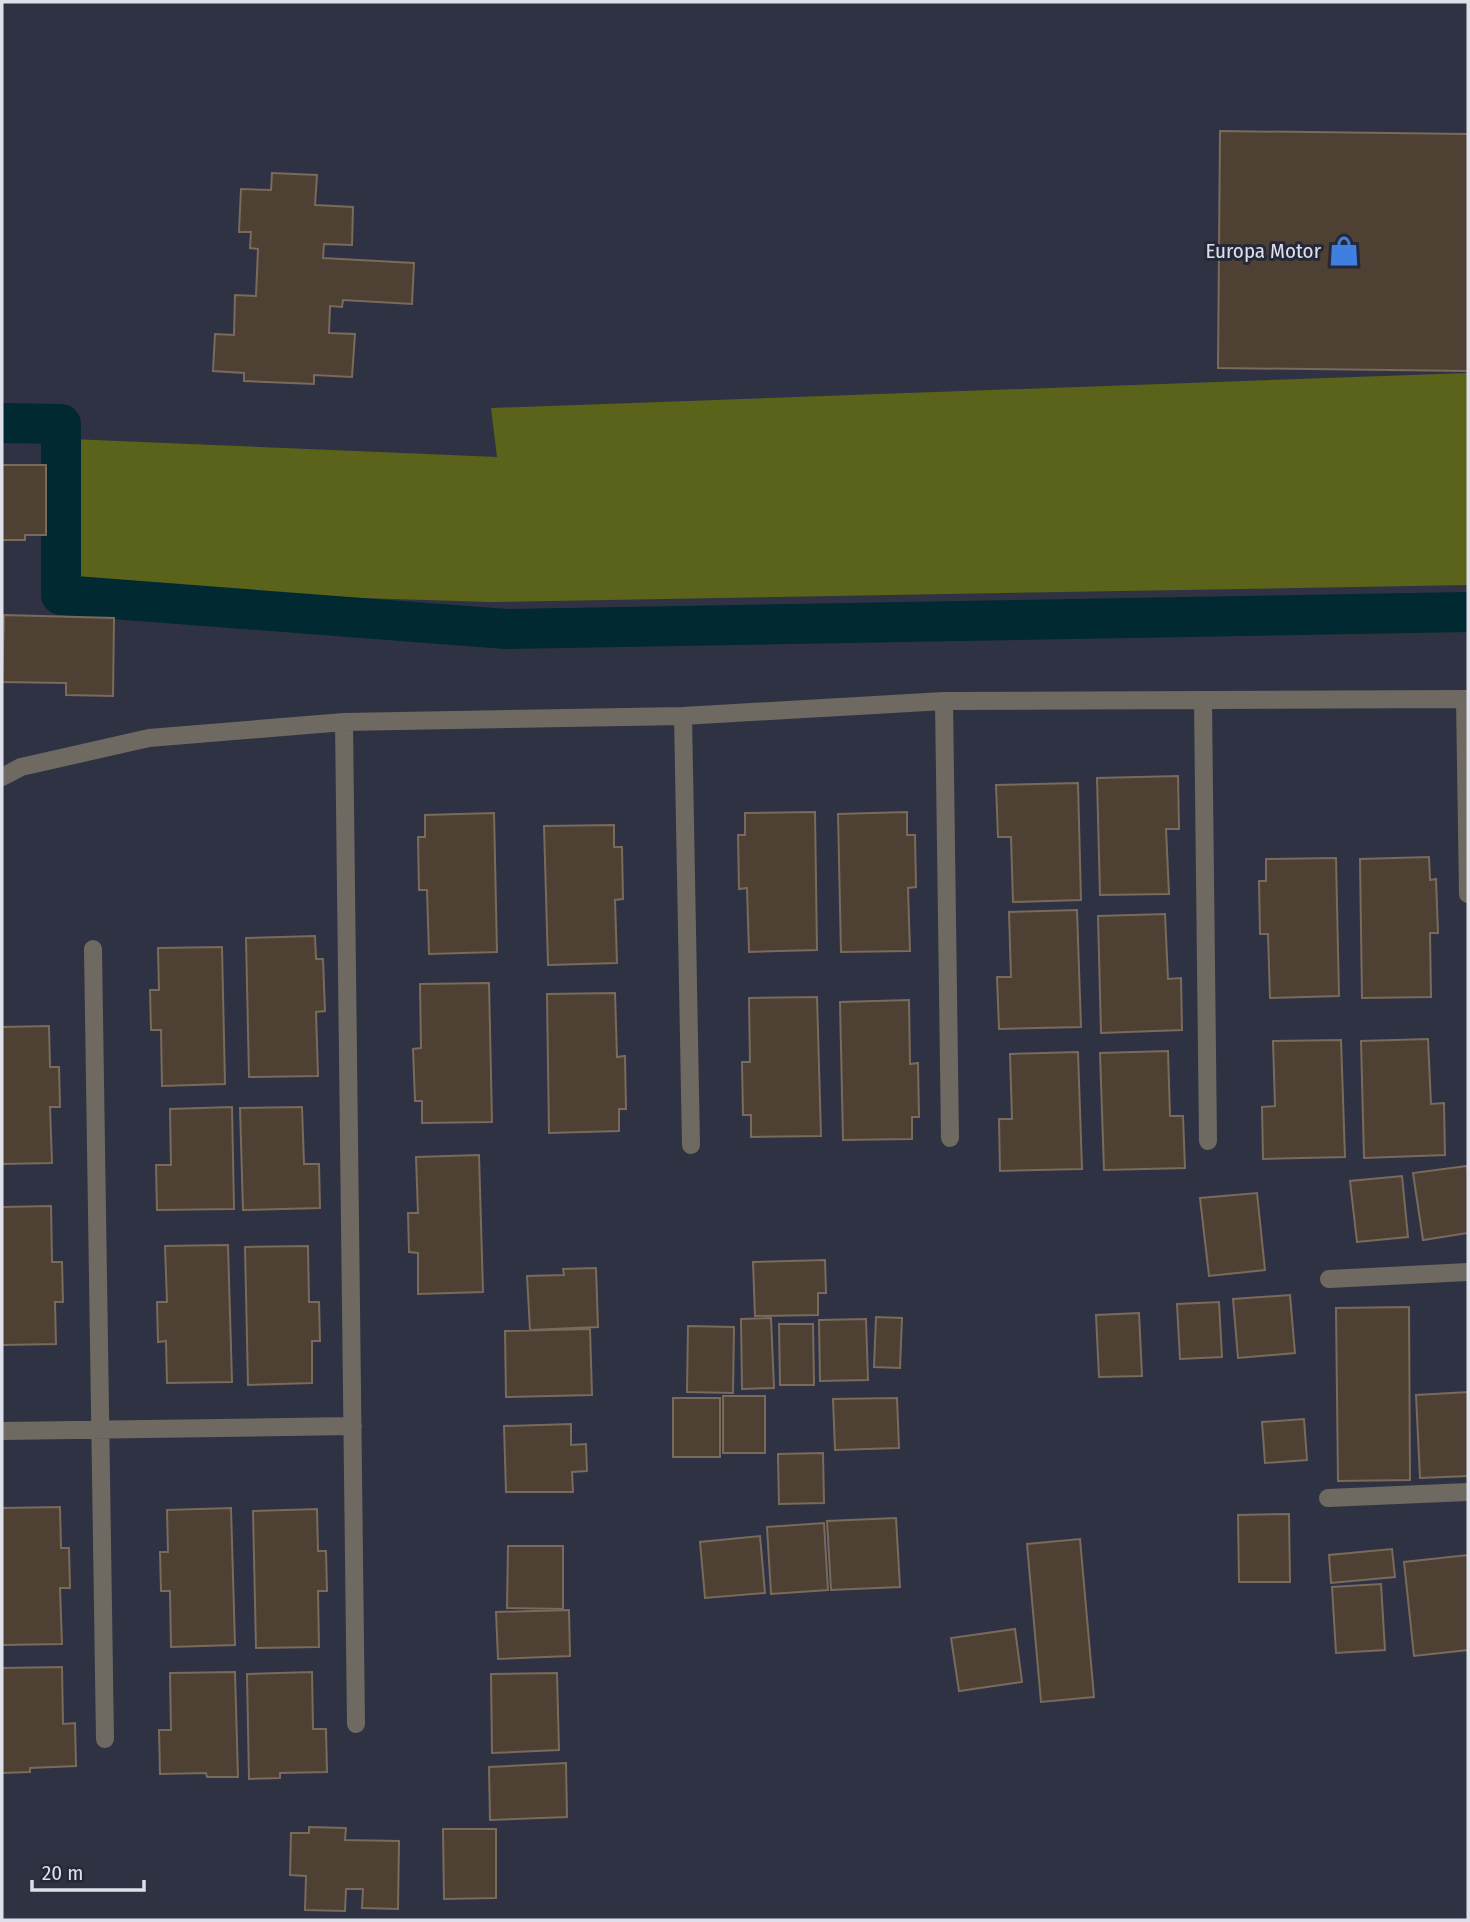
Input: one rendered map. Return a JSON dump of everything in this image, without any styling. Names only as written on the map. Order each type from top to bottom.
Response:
[{"type":"street","points":[[2,777],[20,767],[149,738],[344,722],[683,716],[944,701],[1466,699],[1468,894]]},
{"type":"street","points":[[944,701],[950,1138]]},
{"type":"street","points":[[1203,701],[1208,1141]]},
{"type":"street","points":[[683,716],[691,1145]]},
{"type":"street","points":[[344,722],[356,1724]]},
{"type":"street","points":[[93,949],[105,1739]]},
{"type":"street","points":[[1329,1279],[1468,1272]]},
{"type":"street","points":[[2,1431],[353,1426]]},
{"type":"street","points":[[1328,1498],[1468,1492]]},
{"type":"green space","points":[[1468,373],[1468,585],[491,602],[65,589],[71,439],[497,457],[491,408]]},
{"type":"building","name":"Europa Motor","points":[[1220,131],[1468,134],[1468,371],[1218,368]]},
{"type":"building","points":[[272,173],[317,175],[315,205],[353,207],[352,245],[324,244],[323,258],[414,263],[412,304],[343,300],[342,307],[330,306],[329,333],[355,334],[352,377],[314,375],[314,384],[244,381],[244,373],[213,371],[215,334],[234,335],[235,295],[256,296],[258,249],[250,248],[251,232],[239,232],[241,189],[271,190]]},
{"type":"building","points":[[2,465],[46,465],[46,535],[25,535],[25,540],[2,540]]},
{"type":"building","points":[[4,615],[114,618],[113,696],[66,695],[66,683],[2,682]]},
{"type":"building","points":[[1178,776],[1179,829],[1166,829],[1169,894],[1100,895],[1097,778]]},
{"type":"building","points":[[1078,783],[1081,900],[1013,902],[1011,837],[998,837],[996,785]]},
{"type":"building","points":[[815,812],[817,950],[749,952],[747,888],[739,889],[738,835],[745,835],[745,813]]},
{"type":"building","points":[[907,812],[907,835],[915,835],[916,887],[908,888],[910,951],[841,952],[838,814]]},
{"type":"building","points":[[494,813],[497,952],[429,954],[427,890],[419,890],[418,837],[425,837],[425,815]]},
{"type":"building","points":[[614,825],[614,847],[622,847],[623,899],[615,900],[617,963],[548,965],[544,826]]},
{"type":"building","points":[[1429,857],[1430,880],[1436,879],[1438,933],[1430,933],[1431,997],[1362,998],[1360,859]]},
{"type":"building","points":[[1336,858],[1339,996],[1270,998],[1268,934],[1260,934],[1259,881],[1266,881],[1266,859]]},
{"type":"building","points":[[1077,910],[1081,1027],[999,1029],[997,977],[1011,977],[1009,912]]},
{"type":"building","points":[[1165,914],[1168,979],[1181,978],[1182,1030],[1101,1033],[1098,916]]},
{"type":"building","points":[[315,936],[316,959],[323,959],[325,1011],[316,1012],[318,1076],[249,1077],[246,938]]},
{"type":"building","points":[[222,947],[225,1084],[162,1086],[161,1030],[151,1030],[150,990],[159,990],[158,948]]},
{"type":"building","points":[[489,983],[492,1122],[422,1123],[422,1101],[415,1101],[413,1049],[421,1048],[420,984]]},
{"type":"building","points":[[615,993],[617,1057],[625,1056],[626,1109],[619,1109],[619,1131],[549,1133],[547,994]]},
{"type":"building","points":[[817,997],[821,1136],[751,1137],[751,1115],[743,1115],[742,1062],[750,1062],[749,998]]},
{"type":"building","points":[[909,1000],[910,1064],[918,1063],[919,1117],[912,1117],[912,1139],[843,1140],[840,1002]]},
{"type":"building","points":[[49,1026],[50,1067],[59,1067],[60,1107],[50,1107],[52,1163],[2,1164],[2,1027]]},
{"type":"building","points":[[1428,1039],[1431,1104],[1444,1103],[1445,1155],[1364,1158],[1361,1041]]},
{"type":"building","points":[[1341,1040],[1345,1157],[1263,1159],[1262,1107],[1275,1106],[1273,1041]]},
{"type":"building","points":[[1168,1051],[1170,1116],[1183,1116],[1185,1168],[1104,1170],[1100,1053]]},
{"type":"building","points":[[1078,1052],[1082,1169],[1000,1171],[999,1119],[1012,1119],[1010,1054]]},
{"type":"building","points":[[232,1107],[234,1209],[157,1210],[156,1165],[171,1165],[170,1109]]},
{"type":"building","points":[[302,1107],[304,1164],[319,1164],[320,1208],[243,1210],[240,1108]]},
{"type":"building","points":[[479,1155],[483,1292],[418,1294],[418,1253],[409,1252],[408,1213],[418,1213],[416,1157]]},
{"type":"building","points":[[1467,1166],[1468,1233],[1423,1240],[1413,1173]]},
{"type":"building","points":[[1402,1176],[1408,1237],[1357,1242],[1350,1181]]},
{"type":"building","points":[[1257,1193],[1265,1270],[1209,1276],[1200,1198]]},
{"type":"building","points":[[51,1206],[52,1262],[62,1262],[63,1302],[55,1302],[56,1344],[2,1345],[2,1207]]},
{"type":"building","points":[[228,1245],[232,1382],[167,1383],[166,1341],[158,1342],[157,1302],[167,1302],[165,1246]]},
{"type":"building","points":[[308,1246],[309,1302],[319,1302],[320,1341],[312,1341],[312,1383],[248,1385],[245,1247]]},
{"type":"building","points":[[825,1260],[826,1293],[818,1293],[818,1315],[755,1316],[753,1262]]},
{"type":"building","points":[[596,1268],[598,1327],[530,1330],[527,1276],[564,1275],[563,1269]]},
{"type":"building","points":[[1290,1295],[1295,1353],[1238,1358],[1233,1299]]},
{"type":"building","points":[[1219,1302],[1222,1357],[1180,1359],[1177,1304]]},
{"type":"building","points":[[1409,1307],[1410,1480],[1338,1481],[1336,1308]]},
{"type":"building","points":[[1139,1313],[1142,1376],[1099,1377],[1096,1315]]},
{"type":"building","points":[[876,1317],[902,1318],[900,1368],[874,1367]]},
{"type":"building","points":[[771,1318],[774,1388],[742,1389],[741,1319]]},
{"type":"building","points":[[866,1319],[868,1380],[820,1381],[819,1320]]},
{"type":"building","points":[[779,1324],[813,1324],[814,1385],[780,1385]]},
{"type":"building","points":[[688,1326],[734,1327],[733,1393],[687,1392]]},
{"type":"building","points":[[590,1329],[592,1395],[506,1397],[505,1331]]},
{"type":"building","points":[[1468,1392],[1468,1476],[1420,1478],[1416,1395]]},
{"type":"building","points":[[723,1396],[765,1396],[765,1453],[723,1453]]},
{"type":"building","points":[[673,1398],[720,1398],[720,1457],[673,1457]]},
{"type":"building","points":[[897,1398],[899,1448],[835,1450],[833,1399]]},
{"type":"building","points":[[1304,1419],[1307,1460],[1265,1463],[1262,1422]]},
{"type":"building","points":[[571,1424],[571,1445],[586,1444],[587,1471],[572,1472],[573,1492],[506,1492],[504,1426]]},
{"type":"building","points":[[823,1453],[824,1503],[779,1504],[778,1454]]},
{"type":"building","points":[[60,1507],[61,1548],[69,1548],[70,1588],[60,1588],[62,1644],[2,1645],[2,1508]]},
{"type":"building","points":[[231,1508],[235,1645],[171,1647],[170,1591],[161,1591],[160,1552],[168,1552],[167,1510]]},
{"type":"building","points":[[317,1509],[318,1551],[326,1551],[327,1591],[318,1591],[319,1647],[256,1648],[253,1511]]},
{"type":"building","points":[[1289,1514],[1290,1582],[1239,1582],[1238,1515]]},
{"type":"building","points":[[896,1518],[900,1587],[831,1590],[827,1521]]},
{"type":"building","points":[[824,1523],[828,1590],[771,1594],[767,1527]]},
{"type":"building","points":[[760,1536],[765,1593],[705,1598],[700,1542]]},
{"type":"building","points":[[1080,1539],[1094,1697],[1041,1702],[1027,1544]]},
{"type":"building","points":[[508,1546],[563,1546],[563,1609],[507,1608]]},
{"type":"building","points":[[1392,1549],[1395,1577],[1331,1583],[1329,1555]]},
{"type":"building","points":[[1468,1555],[1468,1650],[1414,1656],[1404,1562]]},
{"type":"building","points":[[1381,1584],[1385,1650],[1336,1653],[1332,1587]]},
{"type":"building","points":[[569,1610],[570,1656],[498,1659],[496,1612]]},
{"type":"building","points":[[1015,1629],[1022,1682],[959,1691],[951,1638]]},
{"type":"building","points":[[62,1667],[63,1724],[75,1723],[76,1766],[30,1768],[30,1772],[2,1773],[2,1668]]},
{"type":"building","points":[[235,1672],[238,1777],[207,1777],[206,1773],[160,1774],[159,1730],[171,1730],[170,1673]]},
{"type":"building","points":[[312,1672],[313,1729],[326,1729],[327,1772],[280,1773],[280,1778],[249,1779],[247,1674]]},
{"type":"building","points":[[557,1673],[559,1750],[492,1753],[491,1674]]},
{"type":"building","points":[[566,1763],[567,1817],[490,1820],[489,1767]]},
{"type":"building","points":[[309,1827],[346,1828],[345,1840],[399,1841],[398,1909],[362,1908],[363,1889],[346,1889],[345,1911],[305,1910],[306,1876],[290,1875],[291,1833],[309,1833]]},
{"type":"building","points":[[443,1829],[496,1829],[496,1898],[444,1899]]},
{"type":"waterway","points":[[2,423],[61,424],[61,595],[506,629],[1468,612]]},
{"type":"place","name":"Europa Motor","points":[[1344,251]]}]
